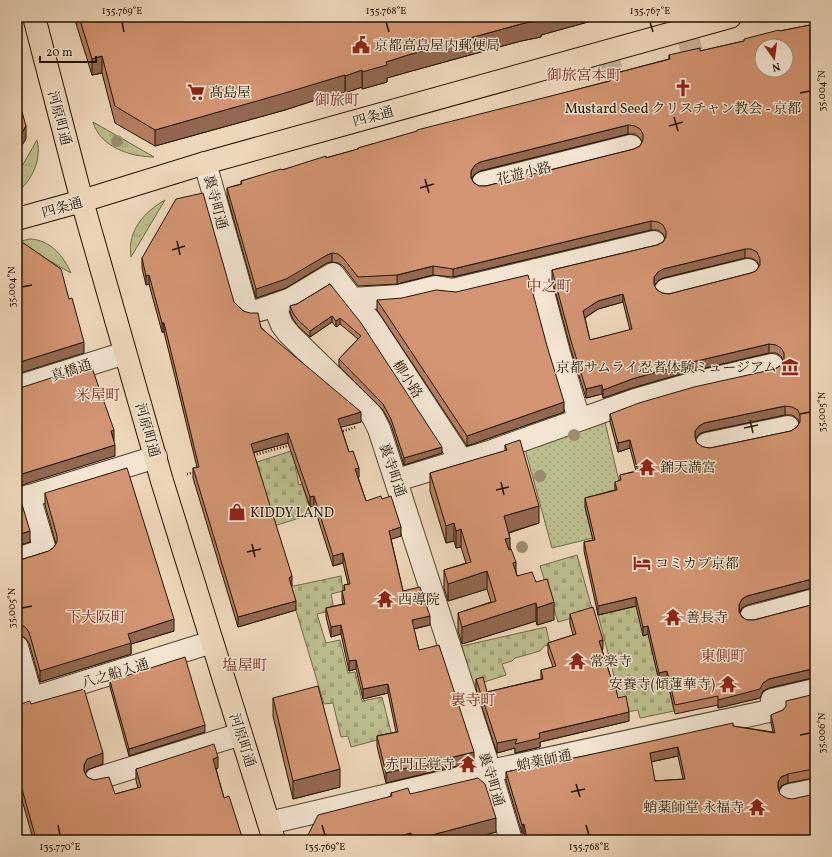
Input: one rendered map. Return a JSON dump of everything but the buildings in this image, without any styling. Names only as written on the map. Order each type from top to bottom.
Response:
[{"type":"main road","name":"河原町通","points":[[34,17],[82,202],[156,457],[271,831]]},
{"type":"main road","name":"四条通","points":[[17,219],[82,202],[205,163],[607,51],[684,24],[730,17]]},
{"type":"street","name":"花遊小路","points":[[483,183],[631,146]]},
{"type":"street","name":"裏寺町通","points":[[205,163],[246,308],[254,311],[274,305],[282,325],[289,334],[370,413],[376,422],[397,480],[490,771],[510,840]]},
{"type":"street","points":[[352,299],[399,296],[436,287],[452,290],[654,242]]},
{"type":"street","points":[[537,270],[559,353],[579,419]]},
{"type":"street","points":[[666,290],[748,270]]},
{"type":"street","name":"柳小路","points":[[274,305],[291,299],[333,274],[371,322],[462,460]]},
{"type":"street","name":"真橋通","points":[[17,387],[126,353]]},
{"type":"street","points":[[397,480],[462,460],[579,419],[663,392],[772,365]]},
{"type":"street","points":[[707,444],[788,426]]},
{"type":"street","points":[[17,558],[45,550],[23,498],[156,457]]},
{"type":"street","points":[[751,617],[815,600]]},
{"type":"street","name":"八之船入通","points":[[25,701],[212,642]]},
{"type":"street","points":[[17,648],[25,701]]},
{"type":"street","name":"蛸薬師通","points":[[271,831],[490,771],[742,718],[815,690]]},
{"type":"street","points":[[96,779],[241,734]]},
{"type":"street","points":[[790,795],[815,790]]},
{"type":"path","points":[[338,432],[376,422]]},
{"type":"path","points":[[248,457],[293,445]]},
{"type":"path","points":[[187,474],[202,470]]},
{"type":"green space","points":[[93,122],[154,157],[145,157],[126,153],[109,144],[102,138]]},
{"type":"green space","points":[[37,140],[37,162],[27,182],[17,192],[17,175]]},
{"type":"green space","points":[[165,200],[131,257],[130,248],[134,231],[150,210]]},
{"type":"green space","points":[[30,239],[50,245],[64,260],[71,273],[17,242]]},
{"type":"green space","points":[[604,418],[621,489],[585,507],[593,538],[552,548],[525,449]]},
{"type":"green space","points":[[325,440],[329,454],[295,466],[299,485],[302,484],[312,514],[274,526],[254,463]]},
{"type":"green space","points":[[577,555],[593,612],[558,622],[540,566]]},
{"type":"green space","points":[[341,576],[343,591],[331,594],[334,610],[317,614],[326,643],[340,640],[348,673],[355,672],[362,701],[382,697],[392,736],[351,747],[348,736],[341,737],[333,703],[324,704],[289,587]]},
{"type":"green space","points":[[642,605],[659,681],[667,679],[674,711],[640,718],[638,710],[627,712],[619,707],[614,676],[598,615]]},
{"type":"green space","points":[[546,627],[550,645],[544,646],[540,651],[515,658],[512,661],[502,664],[506,675],[472,686],[462,646]]},
{"type":"tunnel","points":[[686,30],[699,79]]},
{"type":"tunnel","points":[[607,51],[635,164]]},
{"type":"place","name":"京都高島屋内郵便局","points":[[361,45]]},
{"type":"place","name":"Mustard Seed クリスチャン教会 - 京都","points":[[683,88]]},
{"type":"place","name":"髙島屋","points":[[196,92]]},
{"type":"place","name":"京都サムライ忍者体験ミュージアム","points":[[790,367]]},
{"type":"place","name":"錦天満宮","points":[[647,467]]},
{"type":"place","name":"KIDDY LAND","points":[[237,512]]},
{"type":"place","name":"コミカプ京都","points":[[642,563]]},
{"type":"place","name":"西導院","points":[[385,599]]},
{"type":"place","name":"善長寺","points":[[673,617]]},
{"type":"place","name":"常楽寺","points":[[577,661]]},
{"type":"place","name":"安養寺(傾蓮華寺)","points":[[728,684]]},
{"type":"place","name":"赤門正覚寺","points":[[468,764]]},
{"type":"place","name":"蛸薬師堂 永福寺","points":[[757,807]]},
{"type":"district","name":"御旅宮本町","points":[[584,75]]},
{"type":"district","name":"御旅町","points":[[337,100]]},
{"type":"district","name":"中之町","points":[[549,286]]},
{"type":"district","name":"米屋町","points":[[98,395]]},
{"type":"district","name":"下大阪町","points":[[96,617]]},
{"type":"district","name":"東側町","points":[[723,656]]},
{"type":"district","name":"塩屋町","points":[[245,665]]},
{"type":"district","name":"裏寺町","points":[[473,700]]}]
